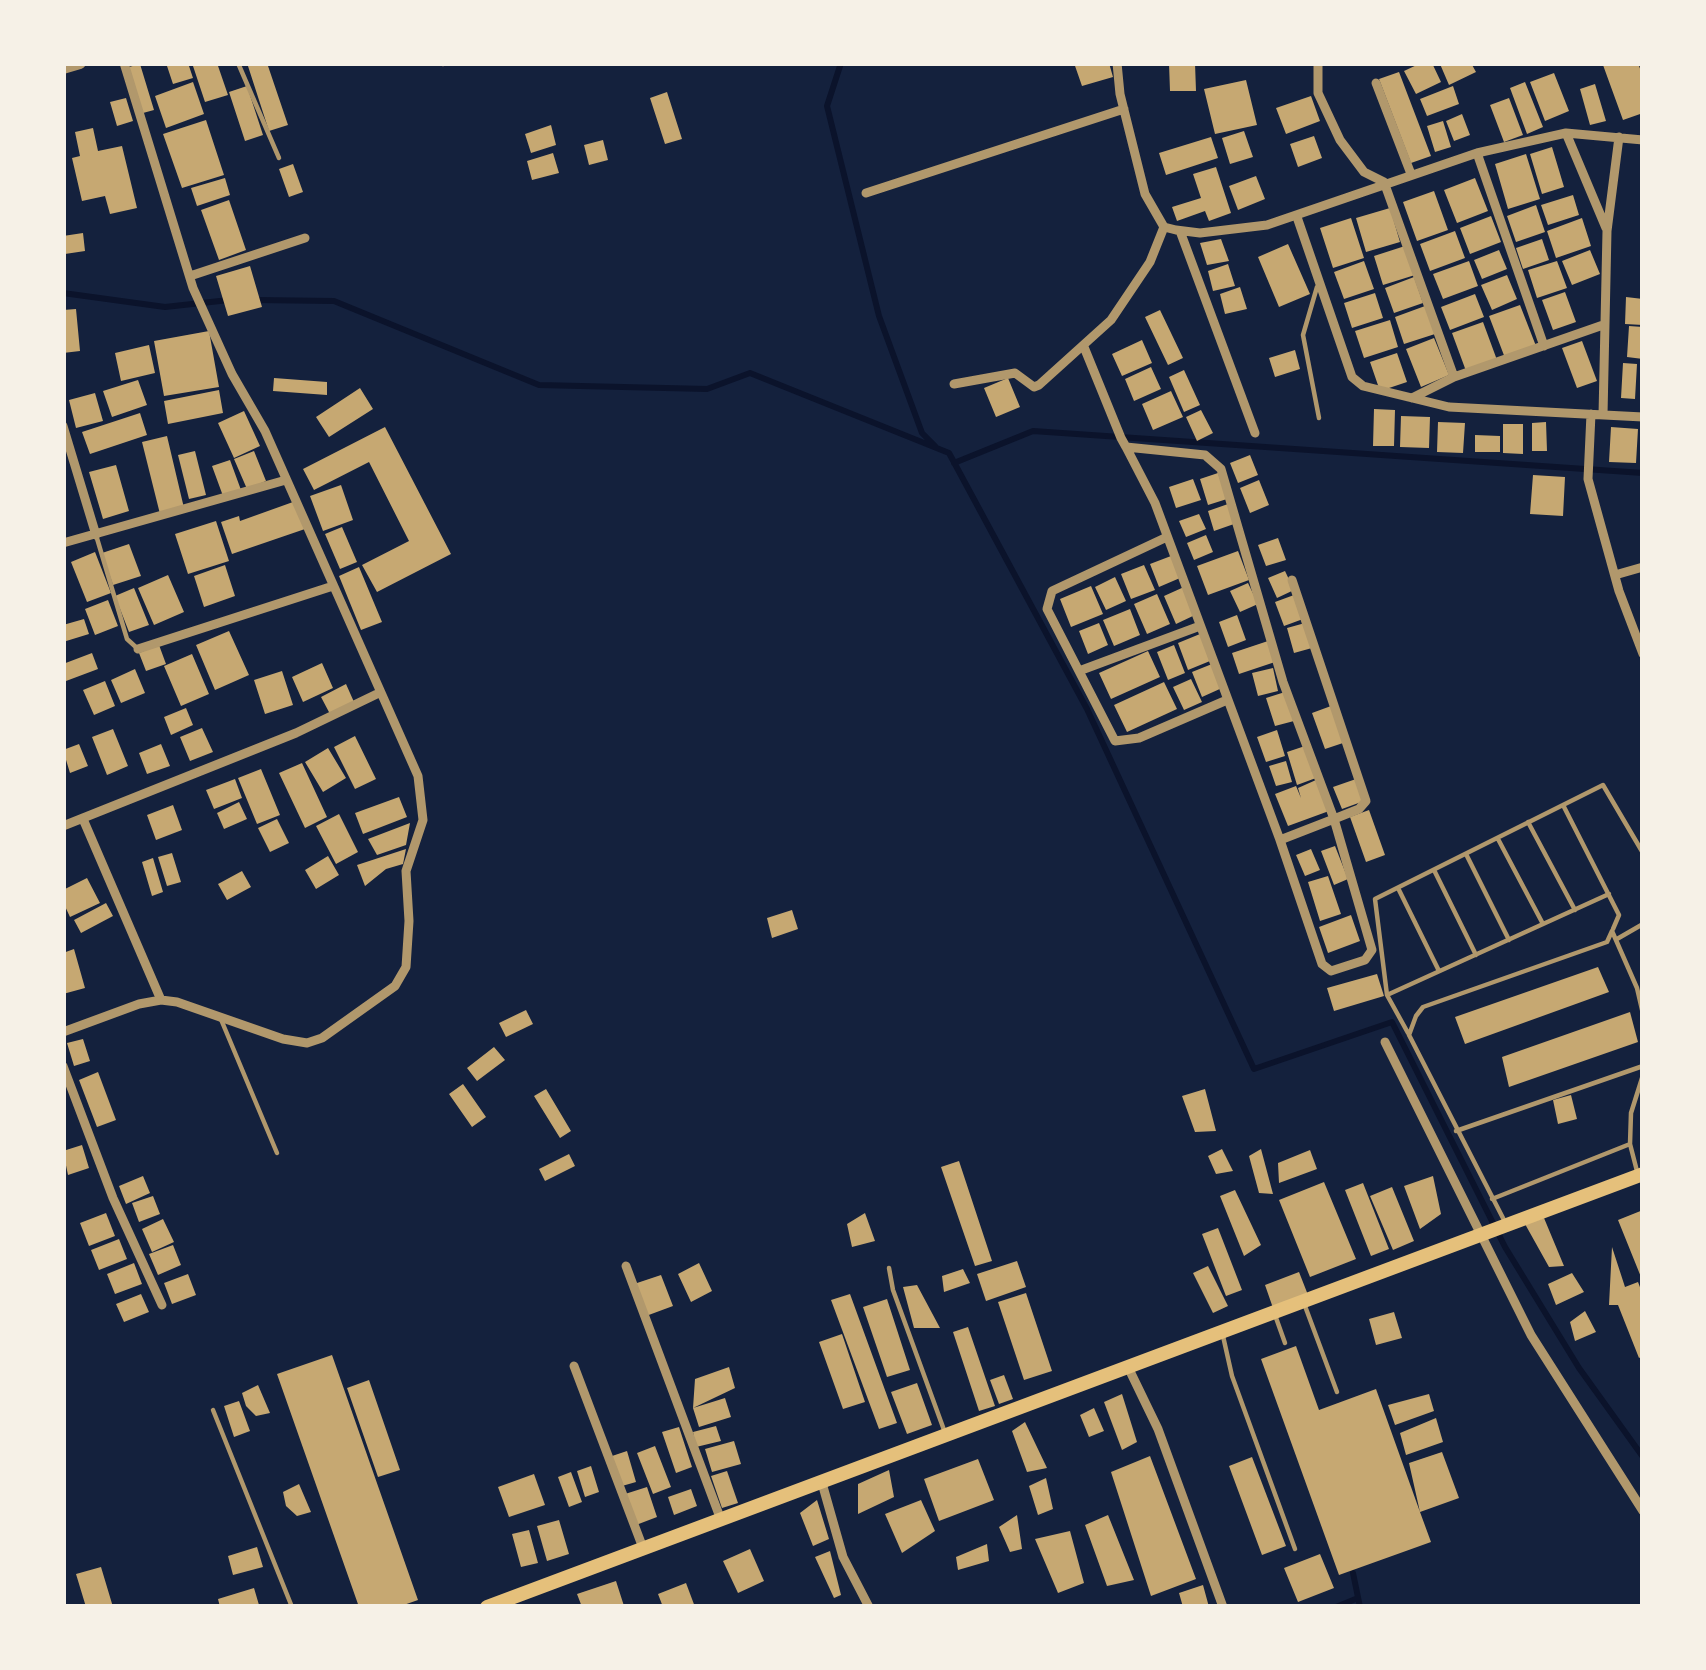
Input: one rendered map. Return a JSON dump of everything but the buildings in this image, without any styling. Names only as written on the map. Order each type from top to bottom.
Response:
[{"type":"main road","points":[[487,1607],[519,1602],[643,1548],[1640,1175]]},
{"type":"street","points":[[63,68],[80,63]]},
{"type":"street","points":[[63,1032],[160,1000],[251,1030],[307,1042],[322,1038],[395,986],[406,967],[406,872],[423,820],[418,776],[265,431],[210,329],[191,282],[124,63]]},
{"type":"street","points":[[1117,63],[1145,194],[1164,226],[1180,231],[1200,233],[1297,218],[1384,182],[1477,153],[1566,134],[1643,140]]},
{"type":"street","points":[[1318,63],[1318,93],[1340,140],[1364,172],[1384,182],[1454,377]]},
{"type":"street","points":[[1376,83],[1411,174]]},
{"type":"street","points":[[866,193],[1124,110]]},
{"type":"street","points":[[1566,134],[1607,231]]},
{"type":"street","points":[[1619,137],[1588,479],[1643,654]]},
{"type":"street","points":[[1477,153],[1544,346]]},
{"type":"street","points":[[1297,218],[1352,377],[1380,393],[1449,407],[1643,417]]},
{"type":"street","points":[[954,384],[1015,373],[1037,387],[1119,310],[1150,262],[1164,226]]},
{"type":"street","points":[[1180,231],[1255,433]]},
{"type":"street","points":[[191,282],[305,238]]},
{"type":"street","points":[[1409,399],[1454,377],[1603,325]]},
{"type":"street","points":[[1084,347],[1114,422],[1124,443],[1155,503],[1322,964],[1330,971],[1365,960],[1372,950],[1334,819],[1283,682],[1222,469],[1205,455],[1124,443]]},
{"type":"street","points":[[63,426],[96,535]]},
{"type":"street","points":[[63,543],[286,480]]},
{"type":"street","points":[[1167,538],[1052,591],[1047,609],[1115,741],[1139,738],[1227,700]]},
{"type":"street","points":[[1615,575],[1643,567]]},
{"type":"street","points":[[1280,840],[1364,806],[1366,801],[1292,580]]},
{"type":"street","points":[[138,649],[332,586]]},
{"type":"street","points":[[1078,671],[1200,626]]},
{"type":"street","points":[[63,826],[296,733],[380,693]]},
{"type":"street","points":[[83,819],[160,1000]]},
{"type":"street","points":[[1385,1042],[1494,1230],[1531,1335],[1643,1511]]},
{"type":"street","points":[[63,1066],[113,1198],[162,1305]]},
{"type":"street","points":[[626,1265],[721,1520]]},
{"type":"street","points":[[574,1366],[643,1548]]},
{"type":"street","points":[[1128,1367],[1165,1447],[1223,1607]]},
{"type":"street","points":[[822,1483],[843,1557],[869,1607]]},
{"type":"lane","points":[[238,63],[279,158]]},
{"type":"lane","points":[[1318,418],[1303,335],[1319,282]]},
{"type":"lane","points":[[96,535],[127,639],[138,649]]},
{"type":"lane","points":[[1494,1230],[1492,1199],[1387,995],[1376,899],[1604,785],[1643,854]]},
{"type":"lane","points":[[1409,1034],[1424,1007],[1607,942],[1619,915],[1563,805]]},
{"type":"lane","points":[[1528,822],[1575,910]]},
{"type":"lane","points":[[1498,838],[1544,924]]},
{"type":"lane","points":[[1466,854],[1509,940]]},
{"type":"lane","points":[[1434,870],[1476,955]]},
{"type":"lane","points":[[1398,888],[1439,971]]},
{"type":"lane","points":[[1387,995],[1609,894]]},
{"type":"lane","points":[[1617,939],[1643,924]]},
{"type":"lane","points":[[1612,931],[1640,987],[1643,1014]]},
{"type":"lane","points":[[220,1017],[277,1153]]},
{"type":"lane","points":[[1456,1131],[1643,1066]]},
{"type":"lane","points":[[1640,1175],[1630,1144],[1631,1113],[1643,1075]]},
{"type":"lane","points":[[1492,1199],[1630,1144]]},
{"type":"lane","points":[[889,1268],[946,1435]]},
{"type":"lane","points":[[1303,1300],[1337,1392]]},
{"type":"lane","points":[[1274,1311],[1286,1343]]},
{"type":"lane","points":[[1222,1330],[1232,1376],[1295,1550]]},
{"type":"lane","points":[[213,1410],[292,1607]]},
{"type":"waterway","points":[[841,63],[827,106],[879,316],[922,433],[935,446]]},
{"type":"waterway","points":[[63,293],[165,307],[229,300]]},
{"type":"waterway","points":[[255,300],[334,301],[539,385],[707,389],[750,373],[949,453],[1087,709],[1254,1069],[1392,1022],[1505,1247],[1579,1368],[1643,1457]]},
{"type":"waterway","points":[[954,463],[1033,431],[1643,473]]},
{"type":"waterway","points":[[1353,1573],[1360,1607]]},
{"type":"waterway","points":[[1336,1607],[1358,1598]]}]
